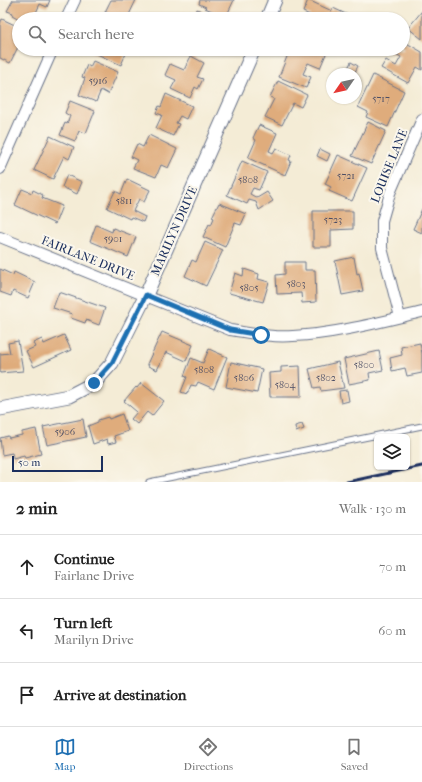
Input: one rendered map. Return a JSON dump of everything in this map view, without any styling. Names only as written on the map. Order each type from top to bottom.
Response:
[{"type":"street","points":[[69,12],[74,0]]},
{"type":"street","points":[[270,12],[275,0]]},
{"type":"street","points":[[0,169],[50,56]]},
{"type":"street","name":"MARILYN DRIVE","points":[[0,409],[69,396],[94,383],[112,363],[146,295],[251,56]]},
{"type":"street","name":"LOUISE LANE","points":[[400,317],[382,248],[382,222],[390,193],[422,119]]},
{"type":"street","name":"FAIRLANE DRIVE","points":[[0,237],[230,330],[261,335],[292,336],[329,332],[422,312]]},
{"type":"lane","points":[[149,482],[422,426]]},
{"type":"building","points":[[13,0],[50,0],[47,7],[40,4],[36,12],[12,13],[7,11]]},
{"type":"building","points":[[111,0],[136,0],[130,12],[105,12]]},
{"type":"building","points":[[200,0],[234,0],[228,12],[214,12],[199,4]]},
{"type":"building","points":[[308,0],[332,11],[333,8],[342,12],[303,12]]},
{"type":"building","points":[[197,9],[203,12],[196,12]]},
{"type":"building","points":[[422,11],[422,39],[410,30],[410,26]]},
{"type":"building","points":[[2,19],[12,24],[12,56],[14,56],[10,63],[0,58],[0,24]]},
{"type":"building","points":[[410,45],[422,52],[422,70],[417,67],[408,83],[381,68],[386,60],[396,66],[401,57],[399,56],[410,56]]},
{"type":"building","points":[[101,56],[125,56],[121,65]]},
{"type":"building","points":[[191,56],[204,63],[197,77],[203,79],[198,89],[195,87],[190,98],[171,89],[176,80],[165,75],[170,64],[184,70]]},
{"type":"building","points":[[287,56],[325,56],[320,68],[308,63],[303,74],[311,77],[306,88],[279,77]]},
{"type":"building","points":[[93,61],[118,72],[108,94],[101,90],[96,102],[79,95],[85,78],[82,77],[87,65],[90,67]]},
{"type":"building","points":[[351,62],[358,66],[357,68],[348,68]]},
{"type":"building","points":[[373,75],[404,91],[388,127],[366,117],[368,112],[358,107],[359,104],[362,104],[362,98]]},
{"type":"building","points":[[278,81],[307,95],[301,107],[293,103],[282,125],[265,117],[274,99],[270,97]]},
{"type":"building","points":[[166,94],[192,106],[186,119],[180,116],[176,123],[179,124],[173,136],[156,128],[162,115],[156,113],[159,106],[161,107]]},
{"type":"building","points":[[70,101],[95,111],[86,133],[79,131],[75,141],[60,135],[70,116],[65,113]]},
{"type":"building","points":[[368,122],[386,131],[371,164],[352,156]]},
{"type":"building","points":[[259,125],[277,133],[269,151],[273,153],[276,148],[291,155],[289,160],[291,161],[285,175],[248,158],[256,140],[253,138]]},
{"type":"building","points":[[149,135],[177,149],[168,168],[161,165],[156,177],[133,168],[137,160],[131,157],[137,144],[143,147]]},
{"type":"building","points":[[50,136],[74,147],[69,159],[64,156],[53,179],[34,170]]},
{"type":"building","points":[[320,149],[330,154],[327,161],[317,156]]},
{"type":"building","points":[[338,155],[367,168],[352,201],[329,191],[331,187],[325,184]]},
{"type":"building","points":[[242,161],[267,172],[259,190],[253,188],[250,194],[257,198],[267,192],[273,201],[259,210],[256,202],[249,200],[247,204],[227,195]]},
{"type":"building","points":[[67,175],[82,182],[77,194],[62,187]]},
{"type":"building","points":[[127,179],[150,190],[144,202],[139,199],[133,211],[145,217],[143,222],[131,217],[130,219],[107,208],[115,191],[121,194]]},
{"type":"building","points":[[22,189],[32,193],[33,190],[43,195],[42,198],[62,206],[55,224],[15,205]]},
{"type":"building","points":[[219,203],[246,214],[241,225],[235,223],[225,247],[203,237],[209,224],[211,225],[214,218],[212,217]]},
{"type":"building","points":[[422,209],[422,233],[413,229]]},
{"type":"building","points":[[313,211],[353,211],[353,229],[331,230],[331,247],[313,247]]},
{"type":"building","points":[[96,225],[112,232],[113,228],[136,237],[128,257],[90,241]]},
{"type":"building","points":[[205,242],[223,250],[206,286],[185,276],[192,260],[196,262]]},
{"type":"building","points":[[354,257],[357,274],[359,273],[363,291],[342,295],[335,261]]},
{"type":"building","points":[[285,262],[305,262],[305,270],[315,270],[316,302],[302,303],[301,293],[277,294],[276,275],[285,274]]},
{"type":"building","points":[[0,269],[13,275],[14,272],[35,282],[28,298],[13,291],[11,296],[0,292]]},
{"type":"building","points":[[244,269],[259,274],[258,279],[269,282],[263,302],[229,293],[235,273],[243,276]]},
{"type":"building","points":[[59,292],[105,308],[99,325],[86,320],[85,323],[71,318],[72,314],[53,308]]},
{"type":"building","points":[[162,332],[193,345],[186,361],[166,352],[157,370],[148,366],[149,364],[147,364]]},
{"type":"building","points":[[64,335],[71,350],[34,367],[26,351],[35,347],[33,343],[42,339],[44,344]]},
{"type":"building","points":[[18,341],[23,371],[0,373],[0,354],[10,353],[8,343]]},
{"type":"building","points":[[420,343],[422,354],[422,373],[407,376],[405,368],[392,371],[390,358],[402,355],[401,347]]},
{"type":"building","points":[[209,349],[227,357],[214,389],[198,382],[196,386],[191,385],[187,394],[181,392],[187,377],[184,376],[191,358],[203,363]]},
{"type":"building","points":[[379,351],[383,370],[369,373],[370,380],[349,384],[344,359]]},
{"type":"building","points":[[231,362],[262,369],[257,393],[226,387]]},
{"type":"building","points":[[338,362],[344,388],[321,391],[320,387],[314,388],[309,369]]},
{"type":"building","points":[[300,366],[301,397],[270,397],[269,373],[281,372],[281,367]]},
{"type":"building","points":[[141,383],[164,401],[152,416],[147,412],[137,424],[131,419],[137,412],[124,401]]},
{"type":"building","points":[[347,390],[349,401],[341,403],[339,391]]},
{"type":"building","points":[[122,414],[128,431],[114,436],[116,442],[108,444],[107,439],[93,444],[88,426],[98,422],[98,420],[108,417],[109,419]]},
{"type":"building","points":[[83,419],[86,437],[47,445],[43,427]]},
{"type":"building","points":[[302,424],[304,429],[296,432],[295,426]]},
{"type":"building","points":[[36,429],[41,454],[13,459],[12,453],[2,455],[0,438],[8,436],[9,438],[22,435],[22,432]]},
{"type":"railway","points":[[347,482],[422,466]]},
{"type":"route","points":[[94,383],[112,363],[146,295],[230,330],[261,335]]}]
